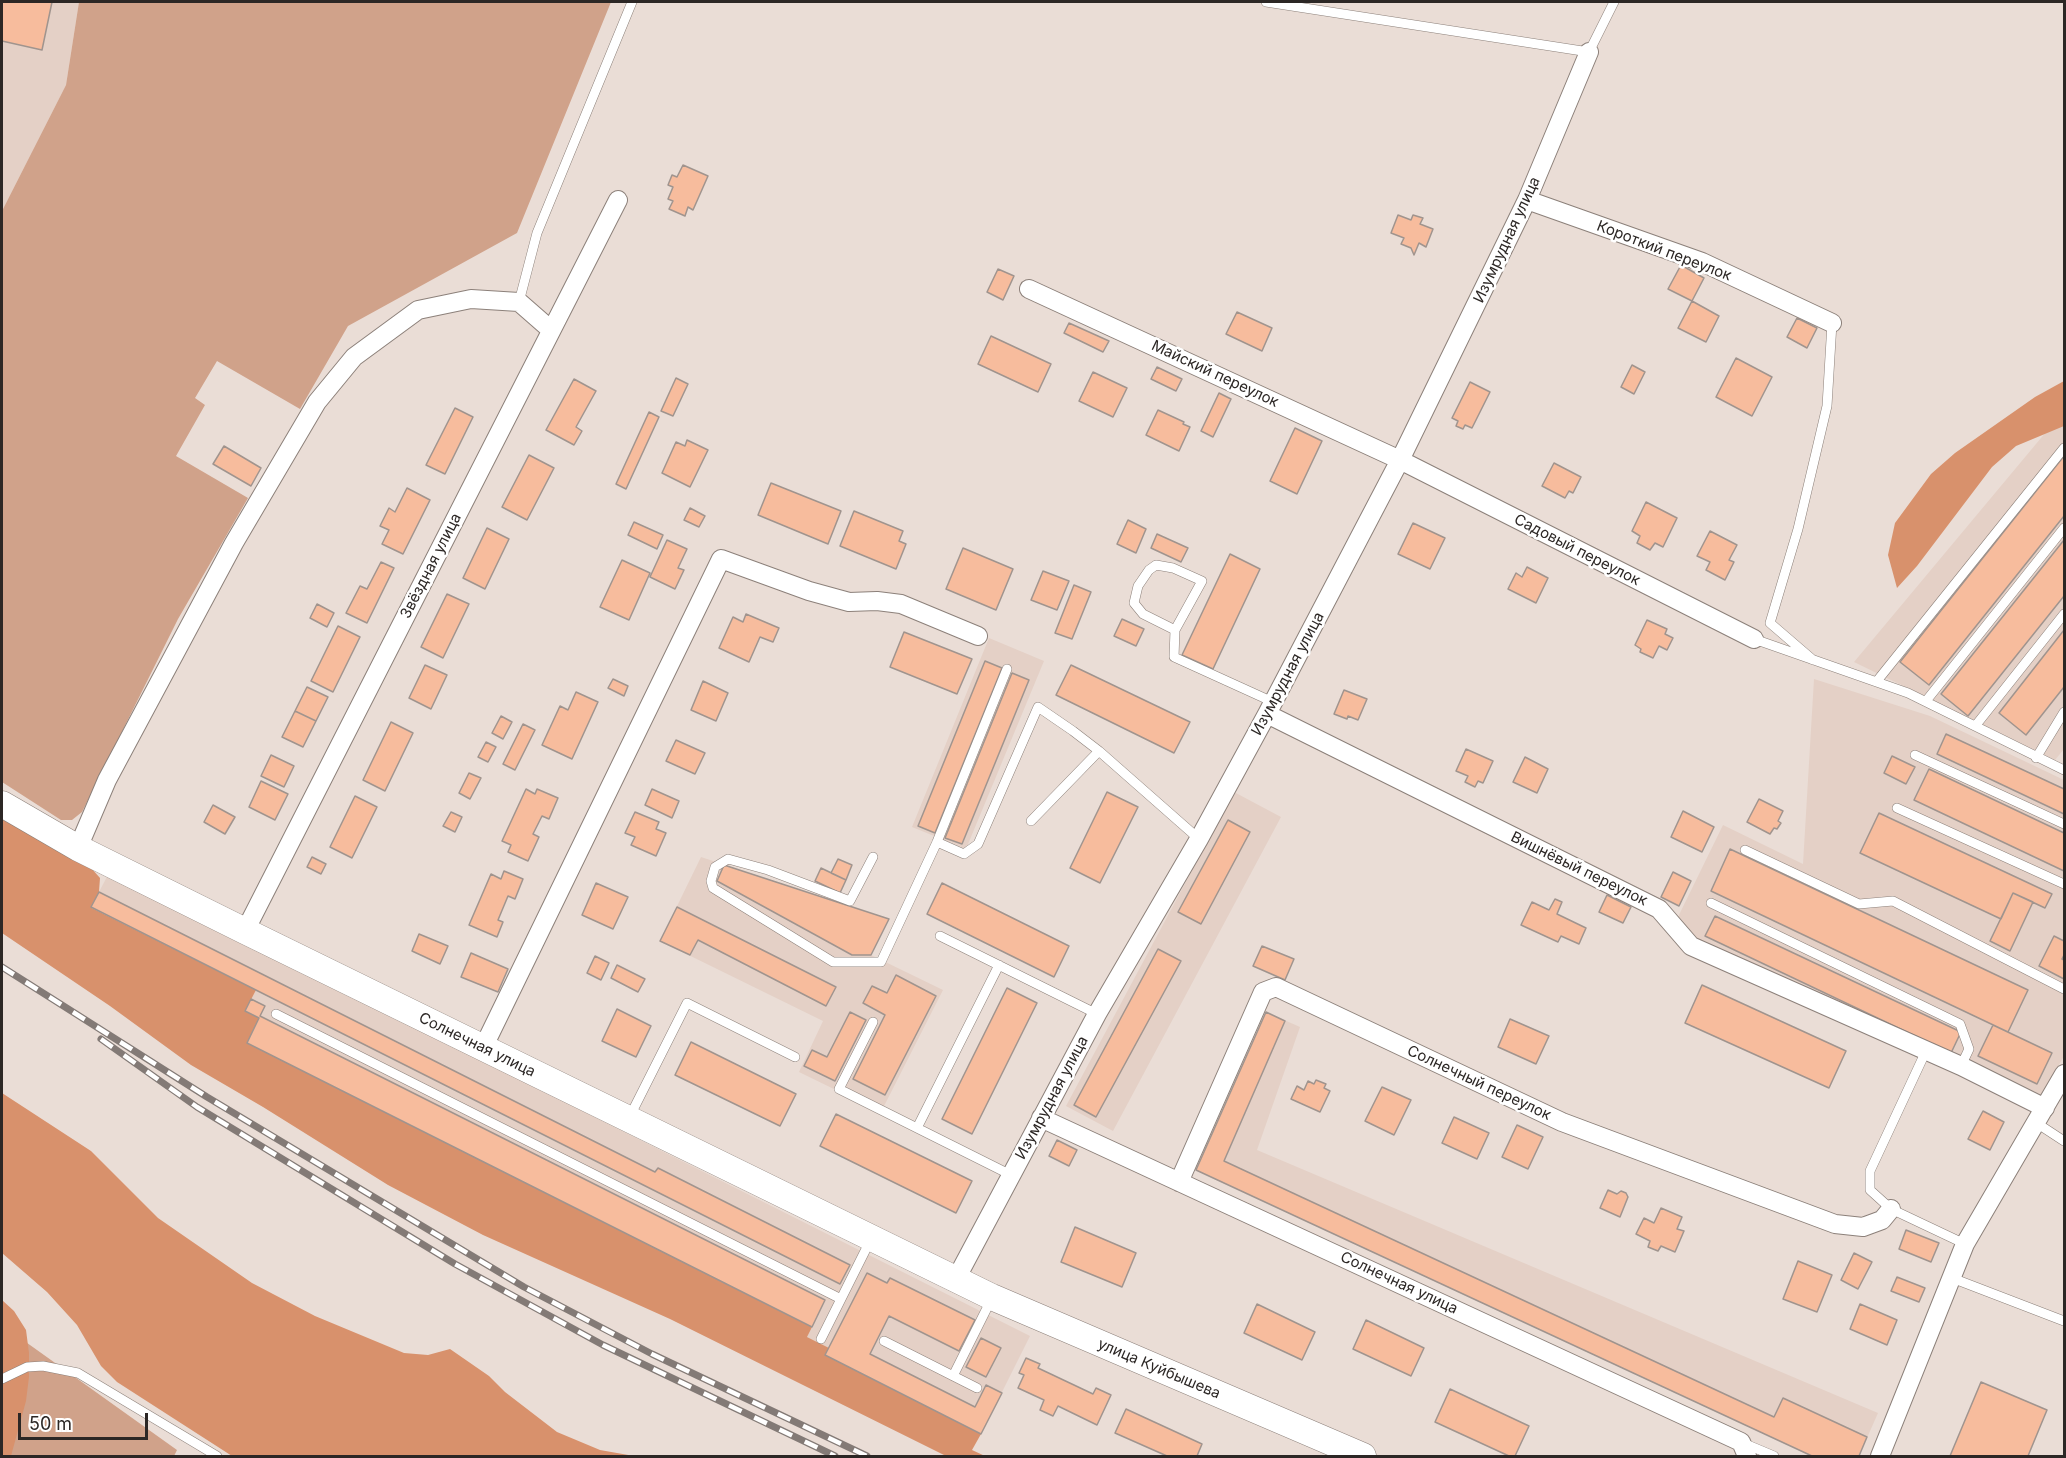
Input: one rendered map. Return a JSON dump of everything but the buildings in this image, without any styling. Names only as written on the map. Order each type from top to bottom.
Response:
[{"type":"street","name":"Изумрудная улица","points":[[956,1279],[1096,1014],[1199,839],[1401,460],[1527,200],[1588,52]]},
{"type":"street","name":"Короткий переулок","points":[[1527,200],[1702,262],[1832,323]]},
{"type":"street","name":"Звёздная улица","points":[[245,931],[618,201]]},
{"type":"street","name":"Майский переулок","points":[[1029,289],[1401,460]]},
{"type":"street","points":[[78,848],[107,780],[234,543],[317,402],[354,357],[418,310],[471,299],[519,302],[551,330]]},
{"type":"street","name":"Садовый переулок","points":[[1401,460],[1754,639]]},
{"type":"street","points":[[483,1048],[722,559],[809,591],[849,602],[877,601],[901,604],[978,636]]},
{"type":"street","name":"Вишнёвый переулок","points":[[1270,708],[1659,909],[1691,946],[1960,1066],[2040,1115]]},
{"type":"street","name":"Солнечная улица","points":[[2,804],[78,848],[628,1120],[956,1279]]},
{"type":"street","name":"Солнечный переулок","points":[[1179,1182],[1263,992],[1276,987],[1562,1122],[1835,1224],[1863,1227],[1882,1220],[1891,1209]]},
{"type":"street","points":[[1880,1456],[1965,1244],[2064,1074]]},
{"type":"street","name":"Солнечная улица","points":[[1041,1118],[1744,1449]]},
{"type":"street","name":"улица Куйбышева","points":[[956,1279],[992,1297],[1363,1456]]},
{"type":"lane","points":[[519,302],[537,233],[632,2]]},
{"type":"lane","points":[[1266,2],[1588,52],[1614,2]]},
{"type":"lane","points":[[1813,660],[1770,623],[1798,529],[1827,406],[1832,323]]},
{"type":"lane","points":[[1877,681],[2064,448]]},
{"type":"lane","points":[[1926,701],[2064,528]]},
{"type":"lane","points":[[1175,630],[1143,614],[1134,603],[1138,586],[1149,570],[1156,565],[1173,568],[1202,580],[1175,630],[1174,657],[1270,708]]},
{"type":"lane","points":[[1976,725],[2064,615]]},
{"type":"lane","points":[[1754,639],[1877,681],[1926,701],[2064,770]]},
{"type":"lane","points":[[873,856],[850,901],[768,870],[728,859],[715,867],[711,881],[713,888],[833,962],[881,962],[937,842],[1007,669]]},
{"type":"lane","points":[[937,842],[964,854],[978,844],[1038,707],[1099,751],[1199,839]]},
{"type":"lane","points":[[2036,758],[2064,712]]},
{"type":"lane","points":[[1031,821],[1099,751]]},
{"type":"lane","points":[[1915,755],[2064,824]]},
{"type":"lane","points":[[1897,808],[2064,884]]},
{"type":"lane","points":[[1745,850],[1859,904],[1893,901],[2064,989]]},
{"type":"lane","points":[[1711,903],[1960,1024],[1969,1049],[1960,1066]]},
{"type":"lane","points":[[940,936],[1096,1014]]},
{"type":"lane","points":[[917,1128],[999,965]]},
{"type":"lane","points":[[628,1120],[687,1003],[795,1057]]},
{"type":"lane","points":[[276,1014],[841,1299]]},
{"type":"lane","points":[[873,1022],[839,1089],[1011,1175]]},
{"type":"lane","points":[[1926,1051],[1870,1171],[1870,1190],[1891,1209],[1965,1244]]},
{"type":"lane","points":[[2040,1115],[2064,1141]]},
{"type":"lane","points":[[821,1339],[872,1237]]},
{"type":"lane","points":[[1952,1278],[2064,1321]]},
{"type":"lane","points":[[953,1376],[992,1297]]},
{"type":"lane","points":[[884,1341],[977,1388]]},
{"type":"lane","points":[[2,1379],[27,1367],[43,1366],[78,1373],[217,1456]]},
{"type":"lane","points":[[1744,1449],[1774,1456]]},
{"type":"shaded area","points":[[2,2],[79,2],[66,85],[2,211]]},
{"type":"shaded area","points":[[79,2],[611,2],[517,233],[348,326],[300,409],[217,361],[195,398],[205,405],[176,456],[248,498],[178,619],[82,812],[72,820],[61,820],[2,782],[2,211],[66,85]]},
{"type":"shaded area","points":[[2064,381],[2064,426],[2016,446],[1992,467],[1917,566],[1897,588],[1888,555],[1895,523],[1931,474],[1955,453],[2035,397]]},
{"type":"shaded area","points":[[2064,421],[2064,749],[2055,760],[1854,662],[2051,426]]},
{"type":"shaded area","points":[[989,638],[1044,661],[966,849],[912,827]]},
{"type":"shaded area","points":[[1814,679],[1930,716],[2064,780],[2064,1056],[2042,1095],[1696,938],[1678,917],[1723,825],[1803,864]]},
{"type":"shaded area","points":[[1234,792],[1281,817],[1113,1131],[1066,1106]]},
{"type":"shaded area","points":[[2,819],[92,869],[100,878],[99,892],[92,908],[256,990],[245,1011],[259,1018],[247,1043],[812,1327],[807,1337],[829,1348],[826,1355],[981,1434],[972,1450],[985,1456],[946,1456],[670,1319],[483,1235],[388,1185],[191,1065],[110,1006],[2,933]]},
{"type":"shaded area","points":[[701,857],[889,919],[871,955],[943,990],[881,1112],[799,1072],[823,1021],[660,941]]},
{"type":"shaded area","points":[[109,873],[1030,1336],[981,1434],[825,1355],[829,1348],[807,1337],[811,1327],[247,1043],[259,1019],[245,1011],[255,990],[91,907]]},
{"type":"shaded area","points":[[1266,1012],[1300,1027],[1257,1150],[1878,1413],[1859,1456],[1812,1456],[1196,1170]]},
{"type":"shaded area","points":[[2,1093],[91,1151],[158,1218],[252,1283],[315,1316],[404,1353],[428,1355],[450,1349],[489,1376],[505,1392],[557,1432],[600,1450],[634,1456],[232,1456],[117,1382],[101,1366],[77,1325],[47,1292],[2,1253]]},
{"type":"shaded area","points":[[2,1300],[14,1311],[26,1330],[29,1353],[26,1401],[11,1456],[2,1456]]},
{"type":"shaded area","points":[[2,1325],[177,1450],[174,1456],[2,1456]]},
{"type":"railway","points":[[2,967],[207,1097],[524,1287],[652,1354],[867,1456]]},
{"type":"railway","points":[[101,1039],[197,1107],[455,1264],[603,1345],[835,1456]]}]
